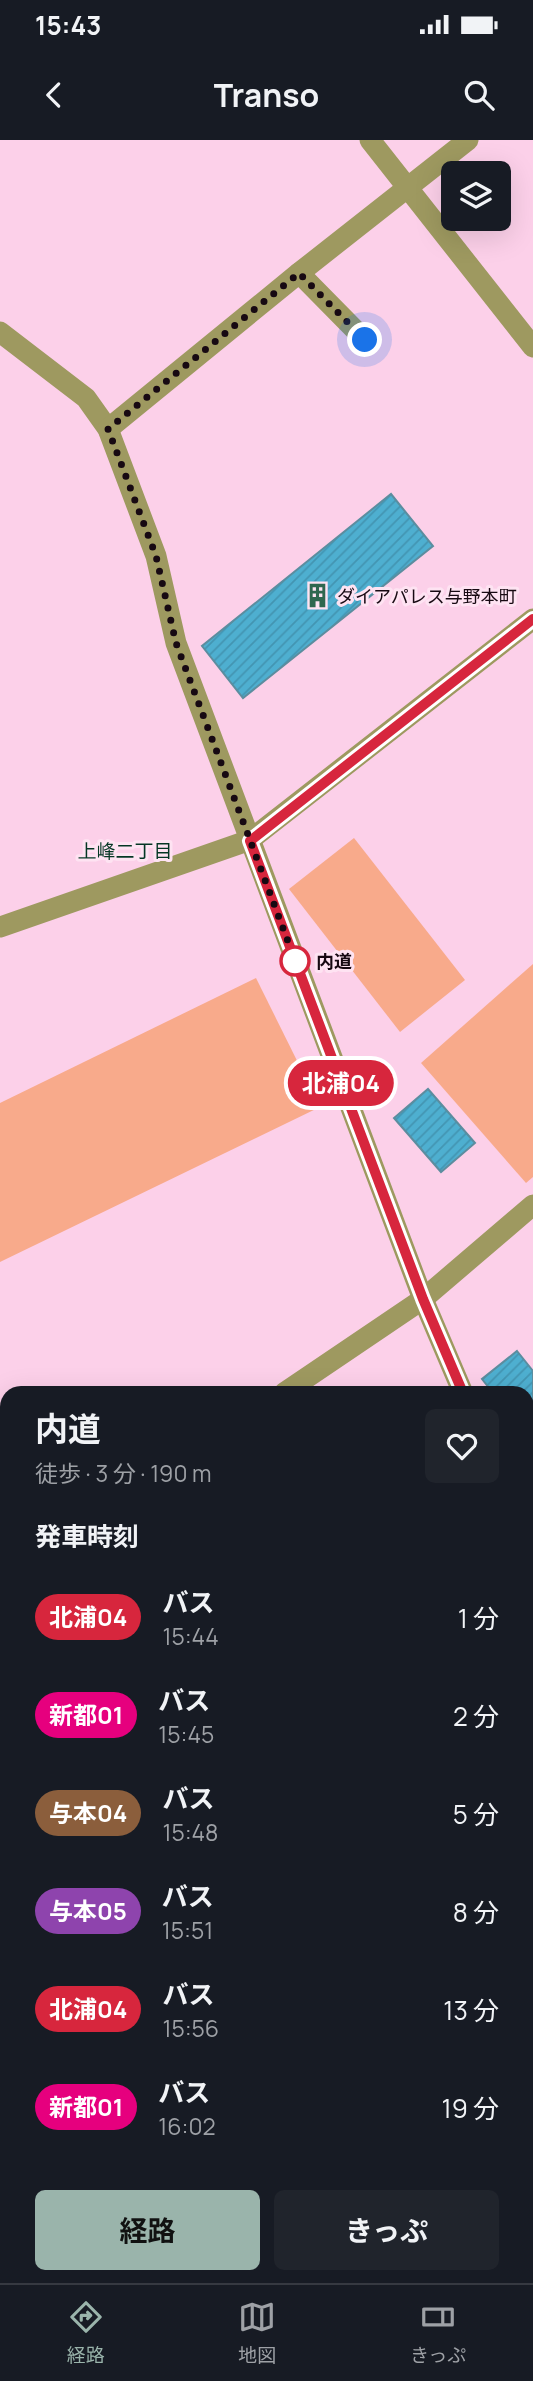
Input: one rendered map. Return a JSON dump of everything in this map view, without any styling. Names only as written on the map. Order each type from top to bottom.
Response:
[{"type":"street","points":[[370,140],[533,347]]},
{"type":"street","points":[[108,429],[468,140]]},
{"type":"street","points":[[299,273],[365,340]]},
{"type":"street","points":[[0,332],[86,398],[108,429],[156,556],[176,643],[423,1299],[460,1386]]},
{"type":"street","points":[[0,927],[250,841],[533,619]]},
{"type":"street","points":[[294,1386],[423,1299],[533,1205]]},
{"type":"shaded area","points":[[354,838],[465,980],[400,1032],[289,889]]},
{"type":"shaded area","points":[[533,964],[533,1177],[526,1183],[421,1063]]},
{"type":"shaded area","points":[[256,978],[320,1107],[0,1262],[0,1103]]},
{"type":"building","name":"ダイアパレス与野本町","points":[[391,494],[433,546],[243,698],[202,646]]},
{"type":"building","points":[[428,1089],[475,1143],[441,1172],[394,1118]]},
{"type":"building","points":[[517,1351],[533,1371],[533,1386],[488,1386],[482,1379]]},
{"type":"bus line","name":"北浦04","points":[[460,1386],[423,1299],[250,841],[533,619]]},
{"type":"place","name":"ダイアパレス与野本町","points":[[317,596]]},
{"type":"place","name":"内道","points":[[295,961]]},
{"type":"district","name":"上峰二丁目","points":[[125,851]]},
{"type":"route","points":[[295,961],[298,968],[176,643],[156,556],[108,429],[299,273],[365,340]]}]
